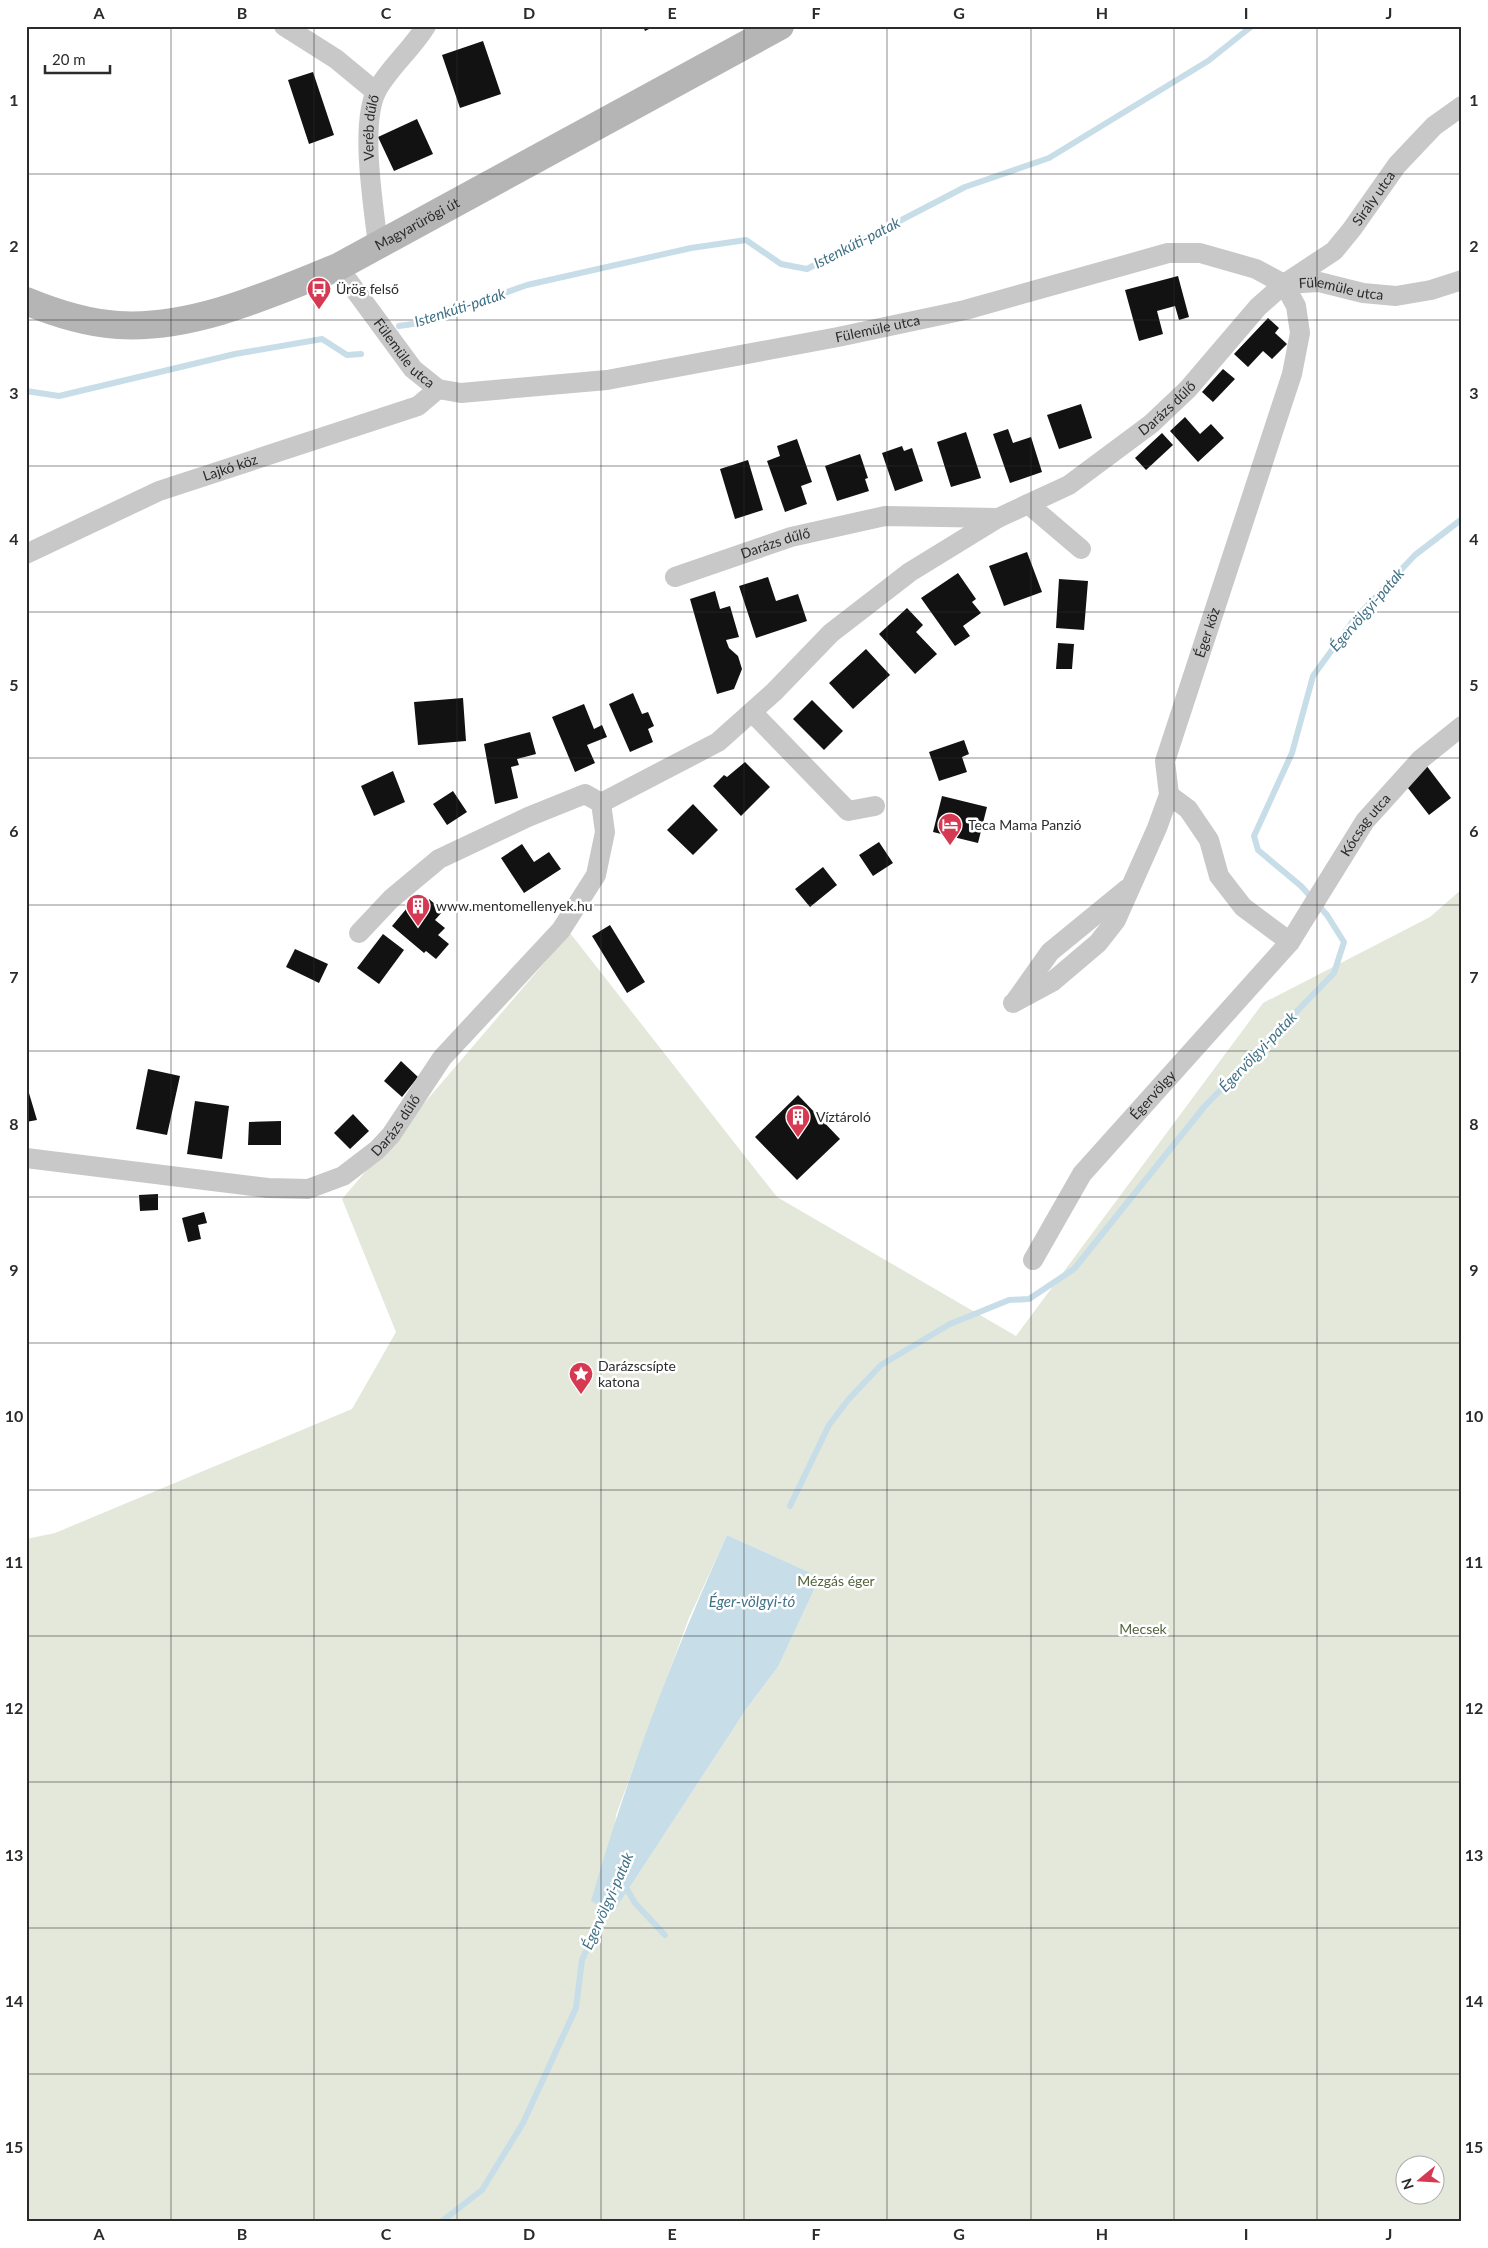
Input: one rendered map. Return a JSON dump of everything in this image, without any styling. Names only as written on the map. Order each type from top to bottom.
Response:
[{"type":"main road","name":"Magyarürögi út","points":[[26,300],[68,317],[118,325],[181,321],[261,298],[338,268],[780,26]]},
{"type":"street","points":[[284,26],[336,59],[376,92]]},
{"type":"street","name":"Veréb dűlő","points":[[378,246],[368,143],[376,92],[426,26]]},
{"type":"street","name":"Sirály utca","points":[[1284,284],[1334,251],[1352,229],[1397,165],[1434,126],[1462,106]]},
{"type":"street","name":"Fülemüle utca","points":[[338,268],[413,369],[438,389],[461,393],[607,380],[838,337],[965,310],[1168,254],[1200,253],[1256,269],[1284,284],[1319,282],[1363,294],[1396,296],[1431,290],[1462,280]]},
{"type":"street","name":"Darázs dűlő","points":[[26,1158],[268,1188],[308,1189],[343,1176],[377,1150],[391,1135],[442,1058],[561,930],[596,875],[606,832],[601,803],[718,742],[774,692],[831,633],[910,572],[998,518],[1069,485],[1151,424],[1188,389],[1258,307],[1284,284]]},
{"type":"street","name":"Éger köz","points":[[1169,795],[1166,761],[1292,374],[1300,333],[1296,306],[1284,284]]},
{"type":"street","name":"Lajkó köz","points":[[26,554],[159,491],[418,406],[438,389]]},
{"type":"street","points":[[1028,504],[1081,549]]},
{"type":"street","name":"Darázs dűlő","points":[[675,577],[791,537],[885,516],[998,518]]},
{"type":"street","points":[[752,712],[848,812],[874,806]]},
{"type":"street","name":"Kócsag utca","points":[[1290,942],[1365,821],[1421,759],[1462,726]]},
{"type":"street","points":[[359,933],[391,899],[439,859],[528,817],[585,794],[601,803]]},
{"type":"street","points":[[1131,886],[1050,952],[1014,1004],[1052,982],[1098,943],[1116,920],[1157,828],[1169,795],[1188,809],[1209,840],[1219,876],[1243,907],[1290,942]]},
{"type":"street","name":"Égervölgy","points":[[1034,1260],[1082,1174],[1290,942]]},
{"type":"green space","name":"Mecsek","points":[[1462,889],[1462,2222],[26,2222],[26,1539],[55,1533],[352,1409],[396,1332],[342,1199],[570,933],[777,1197],[1016,1336],[1263,1003],[1430,917]],"holes":[[[727,1535],[820,1577],[778,1667],[747,1708],[613,1913],[607,1909],[616,1815],[689,1618]]]},
{"type":"water","name":"Éger-völgyi-tó","points":[[727,1535],[820,1577],[778,1667],[747,1708],[613,1913],[591,1901],[605,1854],[652,1716],[688,1625]]},
{"type":"building","points":[[643,26],[655,26],[645,31]]},
{"type":"building","points":[[483,41],[501,94],[460,108],[442,55]]},
{"type":"building","points":[[313,72],[334,135],[309,144],[288,80]]},
{"type":"building","points":[[417,119],[433,154],[394,171],[378,137]]},
{"type":"building","points":[[1178,276],[1189,317],[1179,320],[1175,306],[1157,311],[1163,334],[1139,341],[1125,290]]},
{"type":"building","points":[[1268,318],[1279,328],[1275,333],[1287,344],[1272,359],[1263,351],[1248,367],[1234,354]]},
{"type":"building","points":[[1223,369],[1235,379],[1213,402],[1202,392]]},
{"type":"building","points":[[1081,404],[1092,438],[1059,449],[1047,415]]},
{"type":"building","points":[[1185,417],[1200,434],[1211,424],[1224,438],[1198,462],[1170,431]]},
{"type":"building","points":[[1008,429],[1013,443],[1031,437],[1042,472],[1010,483],[993,434]]},
{"type":"building","points":[[966,432],[981,478],[951,487],[937,442]]},
{"type":"building","points":[[1162,433],[1173,445],[1146,470],[1135,458]]},
{"type":"building","points":[[797,439],[812,482],[801,486],[807,504],[785,512],[767,461],[780,456],[777,446]]},
{"type":"building","points":[[902,446],[904,451],[912,448],[923,481],[895,491],[882,453]]},
{"type":"building","points":[[860,454],[868,478],[865,479],[869,491],[837,501],[825,466]]},
{"type":"building","points":[[748,460],[763,510],[735,519],[720,469]]},
{"type":"building","points":[[1027,552],[1042,592],[1004,606],[989,566]]},
{"type":"building","points":[[958,573],[976,599],[972,602],[981,613],[963,626],[970,636],[955,646],[921,598]]},
{"type":"building","points":[[768,577],[776,601],[798,594],[807,621],[756,638],[739,586]]},
{"type":"building","points":[[1059,579],[1088,581],[1084,630],[1056,628]]},
{"type":"building","points":[[715,591],[720,609],[730,606],[739,637],[726,640],[729,648],[738,656],[742,669],[734,689],[717,694],[690,599]]},
{"type":"building","points":[[907,608],[923,625],[916,632],[937,654],[915,674],[879,634]]},
{"type":"building","points":[[1058,643],[1074,644],[1072,669],[1056,669]]},
{"type":"building","points":[[866,649],[890,675],[853,709],[829,683]]},
{"type":"building","points":[[633,693],[642,714],[648,712],[654,726],[648,729],[653,742],[630,752],[609,704]]},
{"type":"building","points":[[463,698],[466,741],[418,745],[414,702]]},
{"type":"building","points":[[812,700],[843,731],[824,750],[793,719]]},
{"type":"building","points":[[584,704],[594,729],[602,725],[607,737],[587,745],[595,763],[575,772],[552,717]]},
{"type":"building","points":[[530,732],[536,754],[517,759],[519,765],[511,767],[518,798],[495,804],[484,744]]},
{"type":"building","points":[[964,740],[969,754],[962,757],[967,772],[939,781],[929,752]]},
{"type":"building","points":[[745,762],[770,787],[741,816],[713,786],[724,775],[727,777]]},
{"type":"building","points":[[1426,765],[1451,798],[1429,815],[1404,783]]},
{"type":"building","points":[[393,771],[405,802],[374,816],[361,786]]},
{"type":"building","points":[[453,791],[467,812],[447,825],[433,804]]},
{"type":"building","points":[[942,796],[987,807],[978,843],[933,832]]},
{"type":"building","points":[[693,804],[718,830],[693,855],[667,830]]},
{"type":"building","points":[[879,842],[893,863],[873,876],[859,855]]},
{"type":"building","points":[[522,844],[534,862],[549,852],[561,869],[524,893],[501,858]]},
{"type":"building","points":[[823,867],[837,885],[810,907],[795,889]]},
{"type":"building","name":"www.mentomellenyek.hu","points":[[417,896],[426,903],[429,899],[443,911],[435,920],[445,928],[438,935],[449,944],[436,959],[426,951],[424,953],[392,926]]},
{"type":"building","points":[[610,925],[645,982],[627,993],[592,936]]},
{"type":"building","points":[[383,934],[404,950],[379,984],[357,968]]},
{"type":"building","points":[[295,949],[328,964],[319,983],[286,967]]},
{"type":"building","points":[[401,1061],[418,1077],[402,1097],[384,1081]]},
{"type":"building","points":[[148,1069],[180,1076],[167,1135],[136,1129]]},
{"type":"building","points":[[26,1083],[37,1120],[26,1122]]},
{"type":"building","name":"Víztároló","points":[[798,1095],[840,1139],[797,1180],[755,1137]]},
{"type":"building","points":[[195,1101],[229,1106],[222,1159],[187,1154]]},
{"type":"building","points":[[353,1114],[369,1131],[350,1149],[334,1133]]},
{"type":"building","points":[[281,1121],[281,1145],[248,1145],[249,1122]]},
{"type":"building","points":[[158,1194],[158,1210],[140,1211],[139,1195]]},
{"type":"building","points":[[204,1212],[207,1223],[198,1225],[201,1239],[188,1242],[182,1218]]},
{"type":"waterway","name":"Istenkúti-patak","points":[[399,326],[420,323],[527,285],[691,248],[746,240],[781,264],[807,269],[965,187],[1049,158],[1208,61],[1252,26]]},
{"type":"waterway","name":"Istenkúti-patak","points":[[26,391],[59,396],[235,354],[322,339],[347,355],[361,354]]},
{"type":"waterway","name":"Égervölgyi-patak","points":[[790,1506],[829,1425],[848,1400],[881,1365],[950,1324],[1009,1300],[1029,1299],[1074,1269],[1204,1107],[1334,973],[1344,942],[1327,915],[1301,886],[1258,850],[1254,836],[1292,753],[1313,676],[1353,621],[1415,555],[1462,519]]},
{"type":"waterway","points":[[624,1884],[635,1903],[665,1935]]},
{"type":"waterway","name":"Égervölgyi-patak","points":[[441,2222],[482,2190],[523,2123],[576,2008],[582,1960],[610,1901]]},
{"type":"place","name":"Ürög felső","points":[[319,310]]},
{"type":"place","name":"Teca Mama Panzió","points":[[950,846]]},
{"type":"place","name":"www.mentomellenyek.hu","points":[[418,927]]},
{"type":"place","name":"Víztároló","points":[[798,1138]]},
{"type":"place","name":"Darázscsípte katona","points":[[581,1395]]},
{"type":"park label","name":"Mézgás éger","points":[[836,1581]]}]
